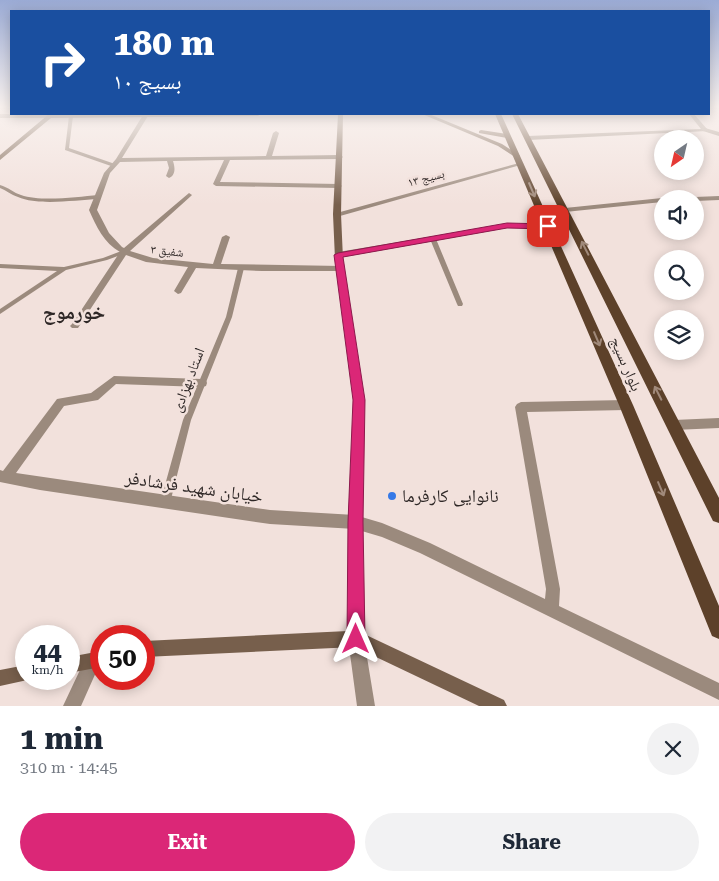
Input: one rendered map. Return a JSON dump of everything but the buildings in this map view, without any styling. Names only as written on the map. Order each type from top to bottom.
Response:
[{"type":"main road","points":[[0,158],[23,139]]},
{"type":"main road","points":[[340,139],[337,214],[338,255],[359,400],[355,522],[356,639]]},
{"type":"main road","points":[[486,139],[500,145],[519,160]]},
{"type":"main road","name":"بلوار بسیج","points":[[508,139],[626,405],[719,629]]},
{"type":"main road","name":"بلوار بسیج","points":[[528,139],[719,515]]},
{"type":"main road","points":[[155,648],[356,639],[498,706]]},
{"type":"main road","points":[[0,678],[15,675]]},
{"type":"street","name":"شفیق ۳","points":[[132,139],[107,173],[93,210],[102,230],[114,245],[124,252],[143,260],[193,265],[241,268],[340,269]]},
{"type":"street","points":[[268,157],[274,139]]},
{"type":"street","points":[[115,162],[268,157],[340,158]]},
{"type":"street","points":[[228,159],[216,184],[338,186]]},
{"type":"street","points":[[169,176],[172,168],[170,160]]},
{"type":"street","name":"بسیج ۱۳","points":[[337,214],[519,160]]},
{"type":"street","points":[[75,326],[124,252],[189,195]]},
{"type":"street","points":[[704,199],[719,198]]},
{"type":"street","points":[[565,210],[654,201]]},
{"type":"street","points":[[338,255],[507,226],[548,226]]},
{"type":"street","points":[[216,266],[226,238]]},
{"type":"street","points":[[178,291],[193,265]]},
{"type":"street","points":[[3,477],[61,402],[94,398],[114,380],[202,383]]},
{"type":"street","points":[[551,609],[553,589],[521,407],[626,405]]},
{"type":"street","points":[[674,425],[719,423]]},
{"type":"street","name":"خیابان شهید فرشادفر","points":[[3,477],[165,503],[270,517],[355,522],[382,530],[426,548],[719,692]]},
{"type":"street","points":[[356,639],[366,706]]},
{"type":"street","points":[[72,706],[90,673]]},
{"type":"lane","points":[[68,139],[67,149],[115,162]]},
{"type":"lane","points":[[0,186],[13,191],[20,197],[54,199],[98,197]]},
{"type":"lane","points":[[433,239],[460,304]]},
{"type":"lane","points":[[0,266],[64,269],[105,259],[124,252]]},
{"type":"lane","name":"استاد بهزادی","points":[[165,503],[187,420],[229,317],[241,268]]},
{"type":"lane","points":[[0,312],[64,269]]},
{"type":"place","name":"نانوایی کارفرما","points":[[392,496]]},
{"type":"district","name":"خورموج","points":[[74,312]]},
{"type":"route","points":[[356,639],[355,522],[359,400],[338,255],[507,226],[548,226]]}]
